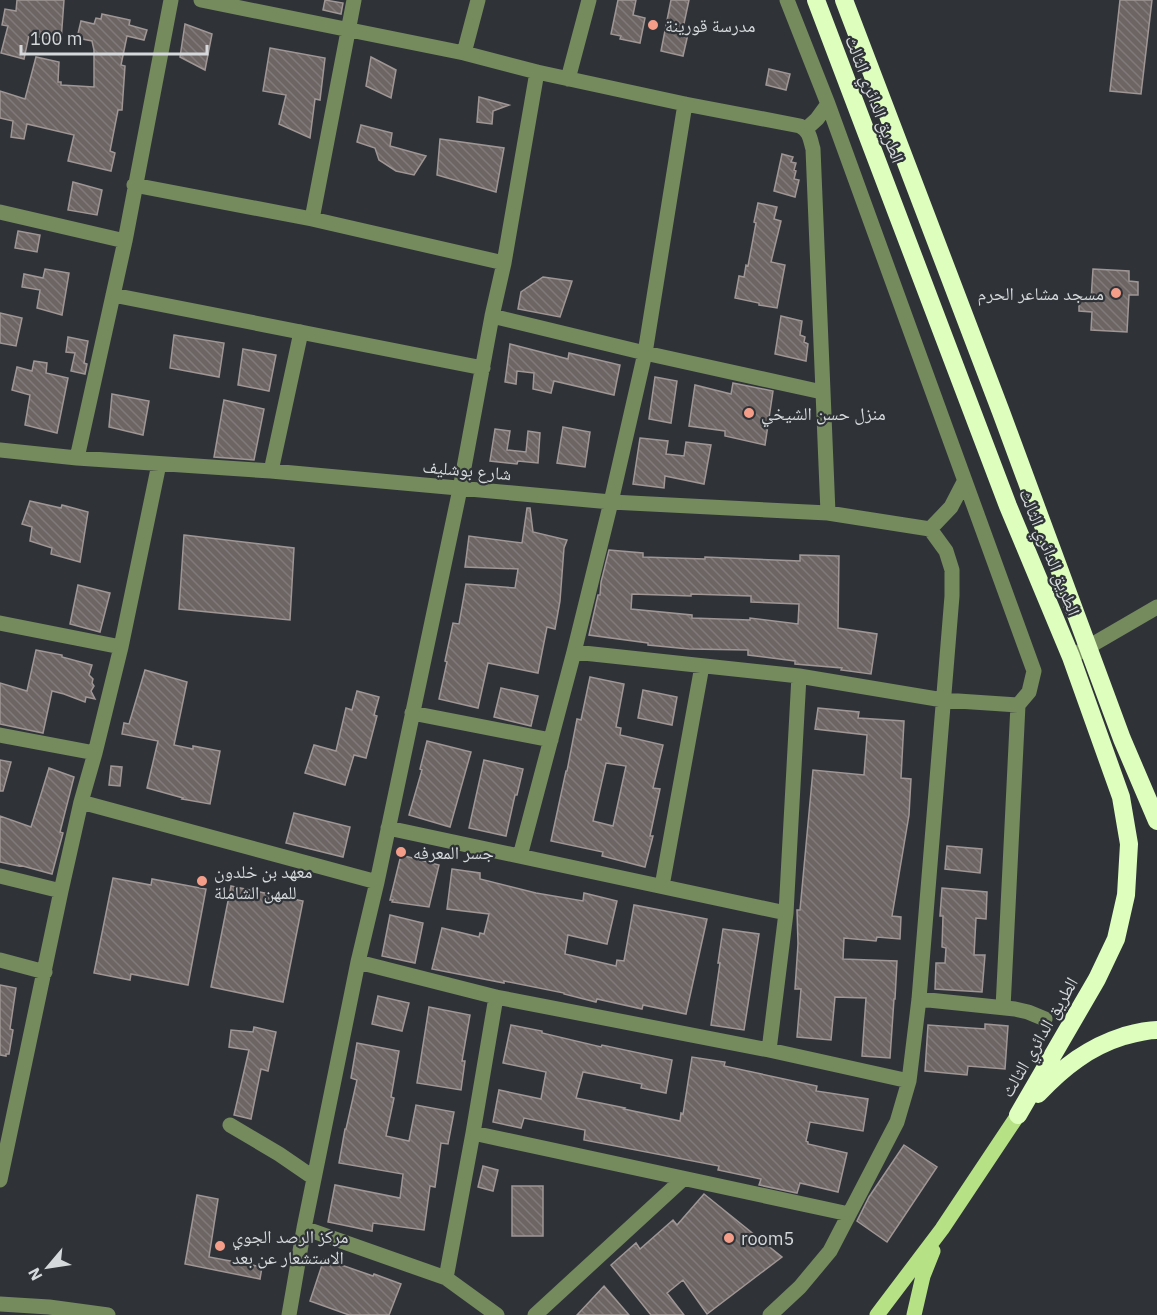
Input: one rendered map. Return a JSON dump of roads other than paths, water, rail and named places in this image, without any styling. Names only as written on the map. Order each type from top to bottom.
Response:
[{"type":"highway","name":"الطريق الدائري الثالث","points":[[816,0],[1008,506],[1071,657],[1121,797],[1129,844],[1126,895],[1116,939],[1097,979],[1018,1115]]},
{"type":"highway","name":"الطريق الدائري الثالث","points":[[844,0],[1001,412],[1122,739],[1157,821]]},
{"type":"highway","points":[[1018,1115],[1052,1079],[1090,1050],[1135,1033],[1157,1030]]},
{"type":"main road","points":[[877,1315],[942,1228],[1018,1115]]},
{"type":"main road","points":[[914,1315],[922,1276],[942,1228]]},
{"type":"street","points":[[77,458],[125,241],[171,0]]},
{"type":"street","points":[[201,0],[464,53],[568,79],[801,126],[806,129],[813,149],[828,513]]},
{"type":"street","points":[[312,219],[354,0]]},
{"type":"street","points":[[464,53],[478,0]]},
{"type":"street","points":[[568,79],[589,0]]},
{"type":"street","points":[[787,0],[828,104],[1034,671],[1029,692],[1018,705],[1003,1008]]},
{"type":"street","points":[[289,1315],[304,1228],[358,962],[460,489],[504,263],[537,72]]},
{"type":"street","points":[[520,856],[574,652],[645,353],[686,104]]},
{"type":"street","points":[[806,129],[818,119],[828,104]]},
{"type":"street","points":[[134,186],[312,219],[504,263]]},
{"type":"street","points":[[0,212],[125,241]]},
{"type":"street","points":[[113,295],[483,368]]},
{"type":"street","points":[[492,316],[822,392]]},
{"type":"street","points":[[271,471],[301,332]]},
{"type":"street","name":"شارع بوشليف","points":[[0,450],[77,458],[271,471],[611,502],[828,513],[930,529]]},
{"type":"street","points":[[0,1180],[61,891],[81,802],[121,647],[159,464]]},
{"type":"street","points":[[770,1315],[800,1287],[830,1251],[897,1122],[909,1081],[919,999],[952,596],[952,570],[946,551],[930,529],[951,507],[964,482]]},
{"type":"street","points":[[1071,657],[1157,607]]},
{"type":"street","points":[[0,623],[121,647]]},
{"type":"street","points":[[574,652],[798,676],[943,700],[1018,705]]},
{"type":"street","points":[[662,886],[702,666]]},
{"type":"street","points":[[769,1050],[786,913],[798,676]]},
{"type":"street","points":[[412,713],[551,740]]},
{"type":"street","points":[[0,735],[95,753]]},
{"type":"street","points":[[81,802],[377,882]]},
{"type":"street","points":[[388,828],[786,913]]},
{"type":"street","points":[[0,876],[61,891]]},
{"type":"street","points":[[0,960],[45,972]]},
{"type":"street","points":[[358,962],[496,997],[769,1050],[909,1081]]},
{"type":"street","points":[[446,1278],[496,997]]},
{"type":"street","points":[[919,999],[1003,1008],[1028,1012],[1045,1019]]},
{"type":"street","points":[[230,1125],[314,1178]]},
{"type":"street","points":[[473,1133],[849,1214]]},
{"type":"street","points":[[535,1315],[682,1179]]},
{"type":"street","points":[[304,1228],[446,1278],[497,1315]]},
{"type":"street","points":[[0,1304],[50,1307],[108,1315]]},
{"type":"place","name":"مدرسة قورينة","points":[[653,25]]},
{"type":"place","name":"مسجد مشاعر الحرم","points":[[1116,293]]},
{"type":"place","name":"منزل حسن الشيخي","points":[[749,413]]},
{"type":"place","name":"جسر المعرفه","points":[[401,852]]},
{"type":"place","name":"معهد بن خلدون للمهن الشاملة","points":[[202,881]]},
{"type":"place","name":"room5","points":[[729,1238]]},
{"type":"place","name":"مركز الرصد الجوي الاستشعار عن بعد","points":[[220,1246]]}]
